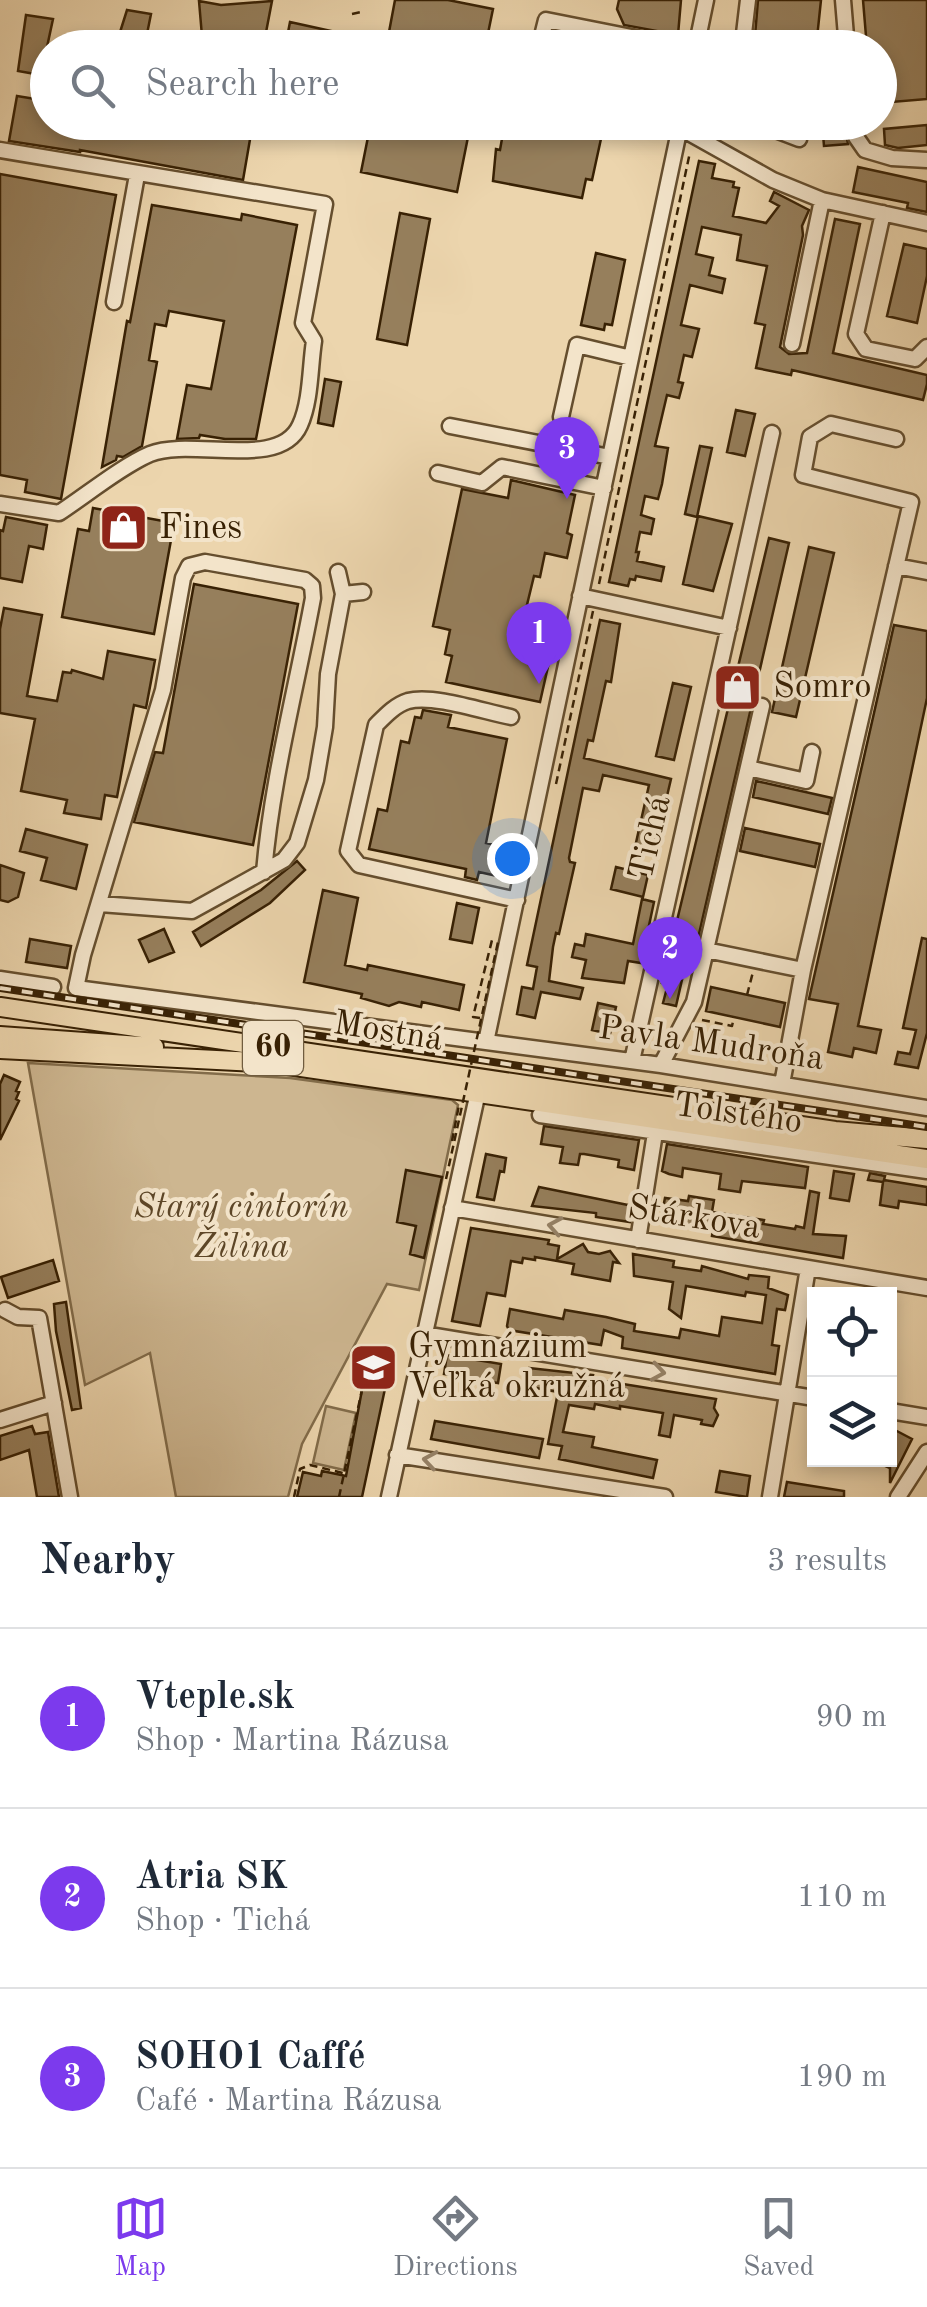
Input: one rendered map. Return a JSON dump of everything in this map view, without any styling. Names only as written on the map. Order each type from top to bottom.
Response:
[{"type":"main road","name":"Mostná","points":[[0,1007],[764,1128]]},
{"type":"main road","points":[[0,1025],[41,1029],[89,1020]]},
{"type":"main road","points":[[0,1036],[233,1054],[274,1064]]},
{"type":"main road","name":"Mostná","points":[[0,1049],[274,1064],[469,1096],[764,1128]]},
{"type":"main road","name":"60","points":[[764,1128],[927,1139]]},
{"type":"main road","name":"60","points":[[764,1128],[927,1160]]},
{"type":"main road","points":[[879,1136],[927,1128]]},
{"type":"street","points":[[700,30],[706,0]]},
{"type":"street","points":[[744,30],[748,0]]},
{"type":"street","points":[[842,0],[845,30]]},
{"type":"street","points":[[544,30],[546,20],[596,30]]},
{"type":"street","points":[[486,1042],[678,140]]},
{"type":"street","points":[[706,140],[773,180],[822,200],[927,222]]},
{"type":"street","points":[[859,140],[865,150],[892,158],[927,160]]},
{"type":"street","points":[[0,150],[326,204],[303,322],[314,341],[302,422],[294,436],[282,446],[267,450],[190,447],[150,454],[59,513],[0,504]]},
{"type":"street","points":[[114,302],[137,175]]},
{"type":"street","points":[[792,344],[822,200]]},
{"type":"street","points":[[883,213],[856,334],[866,349],[915,359],[927,347]]},
{"type":"street","points":[[561,418],[577,345],[632,358]]},
{"type":"street","points":[[782,1084],[803,970],[911,502],[803,475],[810,437],[831,424],[896,438]]},
{"type":"street","points":[[450,426],[610,457]]},
{"type":"street","name":"Tichá","points":[[632,1061],[772,433]]},
{"type":"street","points":[[438,473],[482,483],[502,466],[604,488]]},
{"type":"street","points":[[264,872],[269,813],[304,648],[312,586],[305,580],[205,562],[189,566],[183,578],[162,690],[100,904],[192,911],[264,872],[284,860],[297,843],[316,780],[325,727],[328,674],[343,594],[338,572]]},
{"type":"street","points":[[896,566],[927,572]]},
{"type":"street","points":[[343,594],[364,592]]},
{"type":"street","points":[[580,596],[730,628]]},
{"type":"street","points":[[511,718],[427,700],[408,701],[389,711],[376,725],[348,851],[358,865],[517,900]]},
{"type":"street","points":[[661,1065],[694,1002],[762,706]]},
{"type":"street","points":[[748,768],[806,781],[812,752]]},
{"type":"street","name":"Pavla Mudroňa","points":[[100,904],[76,988],[661,1065],[927,1108]]},
{"type":"street","points":[[706,950],[803,970]]},
{"type":"street","points":[[0,978],[53,987]]},
{"type":"street","points":[[389,1497],[467,1144],[469,1096]]},
{"type":"street","name":"Tolstého","points":[[540,1115],[927,1171]]},
{"type":"street","points":[[638,1240],[655,1132]]},
{"type":"street","name":"Stárkova","points":[[452,1208],[927,1288]]},
{"type":"street","points":[[770,1497],[808,1268]]},
{"type":"street","points":[[5,1310],[18,1318],[38,1318],[70,1497]]},
{"type":"street","points":[[424,1334],[807,1397]]},
{"type":"street","points":[[0,1420],[54,1403]]},
{"type":"street","points":[[897,1412],[927,1417]]},
{"type":"street","points":[[898,1497],[927,1452]]},
{"type":"street","points":[[398,1454],[665,1497]]},
{"type":"path","points":[[352,14],[361,12]]},
{"type":"path","points":[[446,1179],[498,942],[490,940],[473,1016],[491,1020]]},
{"type":"path","points":[[748,995],[756,960]]},
{"type":"path","points":[[686,1017],[732,1026],[734,1018]]},
{"type":"path","points":[[467,1144],[452,1140],[469,1096]]},
{"type":"path","points":[[340,1497],[363,1385]]},
{"type":"path","points":[[294,1497],[300,1468],[310,1466],[344,1473]]},
{"type":"green space","name":"Starý cintorín Žilina","points":[[28,1063],[290,1078],[452,1100],[458,1105],[419,1290],[387,1284],[302,1444],[288,1497],[176,1497],[150,1353],[85,1385]]},
{"type":"green space","points":[[326,1406],[356,1413],[344,1470],[313,1463]]},
{"type":"building","points":[[395,0],[448,0],[493,9],[489,30],[389,30]]},
{"type":"building","points":[[619,0],[681,0],[678,30],[624,25],[617,9]]},
{"type":"building","points":[[758,0],[821,0],[818,30],[756,30]]},
{"type":"building","points":[[863,0],[927,0],[927,99],[897,102],[897,30],[866,30]]},
{"type":"building","points":[[199,1],[221,5],[272,1],[266,30],[201,30]]},
{"type":"building","points":[[127,10],[151,14],[148,30],[121,30]]},
{"type":"building","points":[[26,15],[53,19],[51,30],[30,30],[30,73],[18,71]]},
{"type":"building","points":[[290,22],[326,30],[288,30]]},
{"type":"building","points":[[17,96],[30,98],[30,140],[250,140],[243,180],[9,141]]},
{"type":"building","points":[[927,125],[927,145],[885,145],[885,140],[897,140],[897,128]]},
{"type":"building","points":[[367,140],[467,140],[457,192],[361,172]]},
{"type":"building","points":[[502,140],[601,140],[592,180],[586,179],[582,198],[493,181],[496,149],[500,150]]},
{"type":"building","points":[[824,140],[847,140],[848,144],[824,146]]},
{"type":"building","points":[[699,161],[715,164],[712,178],[734,182],[733,187],[739,188],[733,216],[766,223],[779,206],[770,201],[774,192],[809,210],[802,226],[780,347],[789,354],[807,353],[835,219],[860,224],[833,353],[927,375],[927,384],[923,400],[792,370],[791,375],[756,368],[765,325],[755,323],[767,266],[737,260],[741,235],[702,227],[696,254],[713,258],[709,275],[725,279],[722,293],[690,285],[681,325],[699,329],[692,357],[684,355],[679,398],[667,395],[655,446],[668,448],[662,484],[658,499],[645,496],[641,515],[654,519],[651,534],[640,532],[636,552],[637,561],[664,567],[661,581],[636,576],[628,586],[609,582]]},
{"type":"building","points":[[858,167],[927,182],[927,212],[907,208],[908,203],[853,192]]},
{"type":"building","points":[[0,174],[116,195],[61,499],[25,492],[27,480],[0,475]]},
{"type":"building","points":[[152,205],[241,220],[242,214],[297,225],[256,439],[200,435],[177,439],[187,385],[211,389],[224,321],[169,311],[166,326],[155,324],[149,360],[157,362],[142,446],[102,467],[127,321],[130,322]]},
{"type":"building","points":[[400,213],[430,219],[407,345],[377,339]]},
{"type":"building","points":[[904,244],[927,249],[927,276],[917,323],[887,316]]},
{"type":"building","points":[[596,253],[625,260],[612,325],[605,324],[604,330],[581,325]]},
{"type":"building","points":[[325,379],[341,382],[333,426],[318,423]]},
{"type":"building","points":[[736,410],[755,414],[745,456],[727,452]]},
{"type":"building","points":[[700,446],[712,448],[697,517],[685,514]]},
{"type":"building","points":[[511,480],[575,495],[567,533],[572,535],[567,558],[545,553],[540,577],[534,576],[526,609],[533,611],[528,634],[554,640],[540,702],[446,682],[452,656],[445,654],[450,630],[433,626],[462,489],[508,498]]},
{"type":"building","points":[[93,508],[163,521],[162,527],[173,529],[154,634],[62,617],[78,529],[89,531]]},
{"type":"building","points":[[698,516],[732,524],[713,591],[683,584]]},
{"type":"building","points":[[6,517],[47,525],[43,549],[29,546],[22,582],[0,578],[0,530],[3,531]]},
{"type":"building","points":[[769,538],[789,543],[693,960],[687,958],[676,1006],[663,1003],[668,984],[662,983]]},
{"type":"building","points":[[809,547],[834,553],[796,717],[772,712]]},
{"type":"building","points":[[194,584],[298,604],[253,845],[134,822],[155,752],[163,753]]},
{"type":"building","points":[[4,608],[42,615],[27,696],[57,701],[63,672],[72,670],[103,679],[108,651],[155,660],[146,708],[134,705],[117,797],[105,795],[101,819],[64,813],[67,800],[21,791],[35,719],[0,713],[0,629]]},
{"type":"building","points":[[600,620],[620,624],[611,682],[606,681],[593,741],[588,740],[584,758],[671,779],[654,852],[635,847],[649,785],[603,775],[599,791],[583,788],[569,858],[575,863],[559,934],[556,933],[549,981],[583,988],[580,999],[541,992],[535,1018],[517,1014],[522,987],[533,989],[537,967],[527,965]]},
{"type":"building","points":[[894,625],[927,631],[927,698],[858,1026],[881,1030],[876,1053],[854,1048],[852,1057],[828,1052],[838,1004],[809,999]]},
{"type":"building","points":[[673,683],[691,687],[674,760],[656,756]]},
{"type":"building","points":[[423,710],[451,715],[448,727],[507,739],[486,843],[513,849],[506,878],[479,872],[477,880],[465,877],[466,869],[369,849],[378,809],[387,811],[401,741],[409,743],[415,717],[421,718]]},
{"type":"building","points":[[756,781],[832,798],[828,814],[753,797]]},
{"type":"building","points":[[745,828],[820,844],[815,867],[740,851]]},
{"type":"building","points":[[26,829],[87,845],[76,889],[41,880],[47,858],[20,851]]},
{"type":"building","points":[[297,861],[305,870],[270,903],[201,946],[193,932],[261,890]]},
{"type":"building","points":[[0,865],[24,873],[18,897],[8,902],[0,900]]},
{"type":"building","points":[[616,867],[648,875],[643,897],[611,889]]},
{"type":"building","points":[[323,890],[358,898],[345,965],[367,970],[368,965],[464,985],[459,1010],[422,1002],[421,1007],[399,1002],[389,1006],[361,998],[362,994],[304,982]]},
{"type":"building","points":[[642,899],[654,902],[641,963],[628,961],[624,983],[582,978],[586,960],[572,957],[575,944],[584,946],[586,934],[633,944]]},
{"type":"building","points":[[457,903],[479,908],[472,943],[450,939]]},
{"type":"building","points":[[164,929],[174,952],[149,962],[139,940]]},
{"type":"building","points":[[922,938],[927,939],[927,1033],[918,1068],[895,1064],[898,1052],[910,1054],[916,1030],[903,1028]]},
{"type":"building","points":[[30,939],[71,946],[67,968],[26,962]]},
{"type":"building","points":[[711,987],[785,1003],[780,1027],[706,1011]]},
{"type":"building","points":[[598,1003],[616,1007],[610,1034],[592,1030]]},
{"type":"building","points":[[4,1075],[20,1082],[16,1091],[19,1101],[0,1140],[0,1084]]},
{"type":"building","points":[[544,1126],[639,1140],[634,1170],[618,1167],[619,1160],[584,1154],[580,1154],[578,1165],[560,1163],[563,1147],[541,1144]]},
{"type":"building","points":[[667,1144],[808,1167],[805,1188],[742,1181],[740,1192],[719,1189],[721,1174],[683,1168],[682,1177],[669,1174],[662,1171]]},
{"type":"building","points":[[486,1154],[506,1158],[494,1200],[477,1197]]},
{"type":"building","points":[[406,1170],[442,1177],[424,1258],[410,1254],[416,1226],[397,1222]]},
{"type":"building","points":[[834,1171],[854,1174],[849,1201],[830,1198]]},
{"type":"building","points":[[870,1173],[885,1176],[884,1180],[927,1187],[927,1205],[899,1201],[898,1208],[880,1205],[883,1182],[868,1180]]},
{"type":"building","points":[[539,1187],[633,1206],[630,1222],[596,1217],[596,1213],[532,1206]]},
{"type":"building","points":[[810,1191],[819,1193],[813,1234],[846,1236],[843,1258],[712,1236],[713,1229],[666,1220],[668,1210],[663,1208],[665,1198],[688,1201],[689,1196],[714,1200],[712,1212],[764,1220],[763,1224],[804,1228]]},
{"type":"building","points":[[471,1228],[549,1240],[548,1244],[559,1246],[557,1259],[583,1244],[588,1252],[610,1251],[619,1263],[613,1262],[610,1281],[572,1274],[574,1264],[535,1257],[523,1258],[522,1263],[511,1261],[505,1296],[487,1293],[480,1326],[452,1321]]},
{"type":"building","points":[[633,1254],[674,1261],[673,1267],[701,1271],[702,1266],[748,1279],[749,1275],[769,1277],[768,1288],[788,1295],[785,1310],[777,1309],[772,1345],[779,1346],[775,1374],[622,1348],[623,1337],[604,1330],[601,1345],[509,1330],[510,1309],[563,1319],[565,1310],[606,1317],[635,1324],[634,1331],[679,1338],[681,1329],[719,1336],[722,1317],[762,1323],[766,1295],[746,1292],[745,1296],[686,1286],[681,1318],[669,1309],[673,1282],[634,1276]]},
{"type":"building","points":[[53,1260],[59,1281],[8,1298],[1,1277]]},
{"type":"building","points":[[66,1302],[81,1408],[72,1410],[54,1304]]},
{"type":"building","points":[[447,1355],[501,1364],[498,1383],[444,1374]]},
{"type":"building","points":[[529,1368],[593,1375],[592,1379],[716,1399],[714,1408],[718,1415],[713,1426],[674,1415],[670,1437],[659,1435],[663,1413],[620,1406],[595,1404],[594,1409],[569,1405],[563,1432],[594,1437],[592,1447],[657,1460],[653,1478],[559,1459],[562,1446],[548,1444],[558,1392],[525,1386]]},
{"type":"building","points":[[364,1379],[386,1384],[362,1497],[297,1497],[303,1472],[346,1476]]},
{"type":"building","points":[[435,1421],[543,1439],[539,1458],[431,1439]]},
{"type":"building","points":[[32,1426],[35,1434],[48,1432],[59,1497],[37,1497],[29,1450],[0,1460],[0,1436]]},
{"type":"building","points":[[897,1431],[912,1439],[890,1483],[890,1468],[897,1467]]},
{"type":"building","points":[[720,1471],[750,1476],[747,1497],[716,1492]]},
{"type":"building","points":[[787,1482],[844,1491],[844,1497],[784,1497]]},
{"type":"railway","points":[[0,988],[927,1127]]},
{"type":"place","name":"SOHO1 Caffé","points":[[567,499]]},
{"type":"place","name":"Fines","points":[[124,528]]},
{"type":"place","name":"Vteple.sk","points":[[539,684]]},
{"type":"place","name":"Somro","points":[[738,687]]},
{"type":"place","name":"Atria SK","points":[[670,999]]},
{"type":"place","name":"Gymnázium Veľká okružná","points":[[373,1367]]}]
